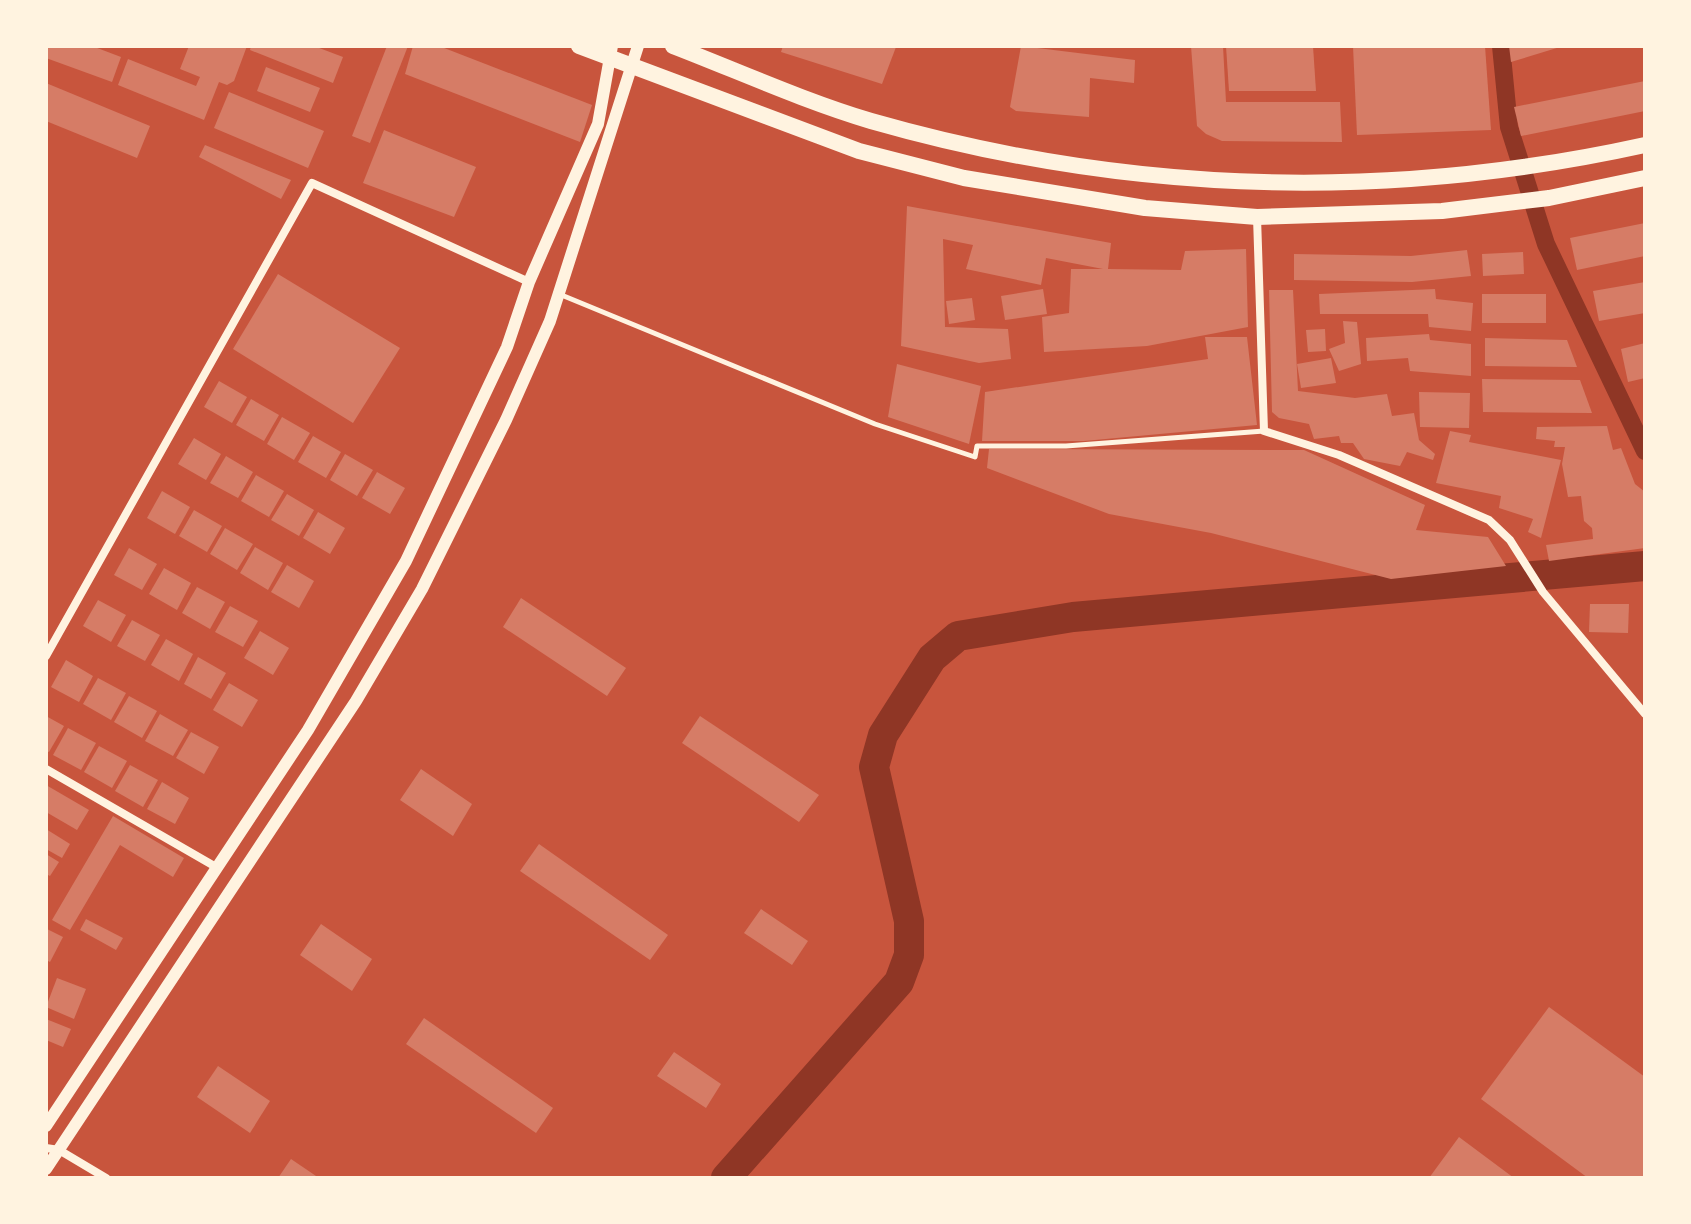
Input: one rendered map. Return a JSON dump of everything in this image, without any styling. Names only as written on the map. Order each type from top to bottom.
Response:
[{"type":"main road","points":[[579,46],[611,52],[632,66],[859,151],[964,178],[1145,208],[1257,217],[1442,211],[1549,198],[1645,178]]},
{"type":"main road","points":[[673,46],[869,120],[971,147],[1076,165],[1198,180],[1338,183],[1439,178],[1543,166],[1645,145]]},
{"type":"street","points":[[46,1169],[53,1149],[356,701],[422,589],[506,420],[550,321],[638,46]]},
{"type":"street","points":[[46,1126],[308,730],[406,561],[507,347],[529,282],[598,124],[611,52]]},
{"type":"street","points":[[46,656],[312,183],[529,282]]},
{"type":"street","points":[[1257,217],[1264,431],[1339,455],[1489,520],[1510,540],[1543,592],[1645,714]]},
{"type":"street","points":[[46,769],[216,867]]},
{"type":"street","points":[[53,1149],[106,1178]]},
{"type":"lane","points":[[559,294],[875,424],[975,457],[977,446],[1066,446],[1264,431]]},
{"type":"building","points":[[46,46],[92,46],[121,57],[112,82],[46,58]]},
{"type":"building","points":[[189,46],[247,46],[234,81],[227,85],[219,82],[204,120],[118,85],[128,59],[196,86],[200,77],[180,69]]},
{"type":"building","points":[[251,46],[314,46],[343,57],[333,83],[250,50]]},
{"type":"building","points":[[387,46],[408,46],[370,143],[352,136]]},
{"type":"building","points":[[413,46],[439,46],[592,105],[580,142],[405,74]]},
{"type":"building","points":[[783,46],[896,47],[882,84],[781,52]]},
{"type":"building","points":[[1021,46],[1135,60],[1134,83],[1090,78],[1089,117],[1016,111],[1010,107]]},
{"type":"building","points":[[1191,46],[1223,46],[1226,102],[1340,102],[1342,142],[1222,141],[1206,134],[1197,126]]},
{"type":"building","points":[[1226,46],[1313,46],[1316,91],[1229,91]]},
{"type":"building","points":[[1353,46],[1485,46],[1491,130],[1357,135]]},
{"type":"building","points":[[1509,46],[1560,46],[1560,47],[1511,62]]},
{"type":"building","points":[[266,67],[320,88],[310,112],[257,91]]},
{"type":"building","points":[[1645,81],[1645,111],[1521,136],[1514,107]]},
{"type":"building","points":[[46,83],[150,126],[137,158],[46,121]]},
{"type":"building","points":[[229,92],[324,131],[308,168],[214,128]]},
{"type":"building","points":[[384,130],[476,167],[454,217],[363,183]]},
{"type":"building","points":[[205,145],[291,180],[281,199],[199,157]]},
{"type":"building","points":[[907,206],[1111,243],[1108,269],[1181,270],[1185,251],[1246,249],[1248,327],[1147,346],[1044,352],[1042,317],[1069,313],[1071,269],[1103,269],[1046,258],[1041,285],[966,269],[973,245],[943,239],[945,327],[1008,329],[1011,359],[979,363],[901,346]]},
{"type":"building","points":[[1645,223],[1645,256],[1577,270],[1570,238]]},
{"type":"building","points":[[1467,250],[1471,276],[1412,282],[1294,280],[1294,254],[1411,256]]},
{"type":"building","points":[[1523,252],[1524,274],[1483,276],[1482,254]]},
{"type":"building","points":[[278,274],[400,348],[353,423],[233,349]]},
{"type":"building","points":[[1645,282],[1645,313],[1599,321],[1593,291]]},
{"type":"building","points":[[1043,289],[1047,314],[1005,320],[1001,296]]},
{"type":"building","points":[[1435,289],[1436,299],[1473,303],[1471,331],[1429,327],[1428,314],[1320,314],[1319,294]]},
{"type":"building","points":[[1269,290],[1293,290],[1298,391],[1355,398],[1387,394],[1392,416],[1414,413],[1419,440],[1435,454],[1433,460],[1407,452],[1400,466],[1364,459],[1353,443],[1341,443],[1339,436],[1314,439],[1309,424],[1279,418],[1272,412]]},
{"type":"building","points":[[1482,294],[1546,294],[1546,323],[1482,323]]},
{"type":"building","points":[[972,298],[975,320],[949,324],[946,301]]},
{"type":"building","points":[[1343,321],[1357,322],[1361,364],[1339,371],[1329,349],[1345,343]]},
{"type":"building","points":[[1325,329],[1326,351],[1308,352],[1306,330]]},
{"type":"building","points":[[1429,334],[1430,340],[1471,344],[1471,376],[1410,371],[1408,358],[1367,361],[1366,338]]},
{"type":"building","points":[[1205,337],[1247,337],[1257,425],[1084,441],[982,441],[985,392],[1208,359]]},
{"type":"building","points":[[1485,338],[1567,340],[1577,367],[1485,366]]},
{"type":"building","points":[[1645,343],[1645,378],[1628,382],[1621,349]]},
{"type":"building","points":[[1331,358],[1336,383],[1301,388],[1297,364]]},
{"type":"building","points":[[897,364],[981,386],[969,444],[888,417]]},
{"type":"building","points":[[1482,379],[1580,380],[1592,413],[1483,412]]},
{"type":"building","points":[[219,381],[247,397],[232,423],[204,407]]},
{"type":"building","points":[[1419,392],[1470,393],[1469,428],[1420,427]]},
{"type":"building","points":[[251,399],[279,415],[264,441],[236,425]]},
{"type":"building","points":[[282,417],[310,433],[294,460],[267,444]]},
{"type":"building","points":[[1607,426],[1613,450],[1621,448],[1635,484],[1645,492],[1645,548],[1549,561],[1546,545],[1593,539],[1592,528],[1584,521],[1581,496],[1568,497],[1562,464],[1565,447],[1554,447],[1555,441],[1536,439],[1537,427]]},
{"type":"building","points":[[1450,431],[1471,435],[1469,442],[1561,460],[1541,538],[1528,532],[1533,519],[1499,508],[1501,496],[1436,483]]},
{"type":"building","points":[[313,436],[341,452],[326,478],[298,462]]},
{"type":"building","points":[[194,438],[221,454],[206,480],[178,464]]},
{"type":"building","points":[[989,449],[1304,450],[1425,505],[1416,530],[1488,537],[1506,566],[1391,579],[1211,533],[1109,514],[987,468]]},
{"type":"building","points":[[345,454],[373,470],[357,496],[330,480]]},
{"type":"building","points":[[226,456],[253,472],[238,498],[210,483]]},
{"type":"building","points":[[377,472],[405,488],[390,514],[362,498]]},
{"type":"building","points":[[256,475],[284,491],[269,517],[241,501]]},
{"type":"building","points":[[162,491],[190,507],[175,534],[147,518]]},
{"type":"building","points":[[287,494],[314,510],[299,536],[271,520]]},
{"type":"building","points":[[194,510],[222,526],[207,552],[179,536]]},
{"type":"building","points":[[318,512],[345,528],[330,554],[303,538]]},
{"type":"building","points":[[225,528],[253,544],[237,570],[210,554]]},
{"type":"building","points":[[255,547],[283,563],[268,590],[240,573]]},
{"type":"building","points":[[129,548],[157,564],[142,590],[114,575]]},
{"type":"building","points":[[287,565],[314,581],[299,608],[271,592]]},
{"type":"building","points":[[164,568],[191,583],[177,610],[149,594]]},
{"type":"building","points":[[197,587],[225,602],[210,629],[182,613]]},
{"type":"building","points":[[521,598],[626,668],[607,696],[503,627]]},
{"type":"building","points":[[98,600],[126,615],[111,642],[83,626]]},
{"type":"building","points":[[1590,604],[1629,604],[1628,633],[1589,632]]},
{"type":"building","points":[[230,606],[258,621],[243,647],[215,632]]},
{"type":"building","points":[[132,620],[160,635],[145,661],[117,646]]},
{"type":"building","points":[[260,631],[289,648],[273,675],[244,658]]},
{"type":"building","points":[[166,639],[193,654],[179,681],[151,665]]},
{"type":"building","points":[[198,657],[226,673],[211,699],[184,684]]},
{"type":"building","points":[[66,660],[93,676],[79,702],[51,687]]},
{"type":"building","points":[[98,678],[126,693],[111,720],[83,704]]},
{"type":"building","points":[[229,683],[258,700],[242,727],[213,710]]},
{"type":"building","points":[[129,696],[157,711],[142,738],[114,722]]},
{"type":"building","points":[[160,714],[188,730],[173,756],[145,741]]},
{"type":"building","points":[[46,716],[64,726],[49,752],[46,751]]},
{"type":"building","points":[[700,716],[819,795],[799,822],[682,743]]},
{"type":"building","points":[[68,728],[96,743],[81,770],[53,755]]},
{"type":"building","points":[[191,732],[219,747],[204,774],[176,758]]},
{"type":"building","points":[[99,746],[127,761],[112,788],[84,772]]},
{"type":"building","points":[[130,765],[158,780],[143,807],[115,791]]},
{"type":"building","points":[[421,769],[472,804],[453,836],[400,800]]},
{"type":"building","points":[[162,782],[189,798],[175,824],[147,809]]},
{"type":"building","points":[[46,785],[89,810],[77,830],[46,812]]},
{"type":"building","points":[[113,816],[184,858],[173,877],[120,845],[70,930],[52,920]]},
{"type":"building","points":[[46,829],[70,844],[62,858],[46,849]]},
{"type":"building","points":[[539,844],[668,935],[650,960],[520,871]]},
{"type":"building","points":[[46,854],[59,862],[50,876],[46,874]]},
{"type":"building","points":[[761,909],[808,941],[792,965],[744,933]]},
{"type":"building","points":[[86,919],[123,938],[116,950],[80,930]]},
{"type":"building","points":[[321,924],[372,959],[352,991],[300,955]]},
{"type":"building","points":[[47,929],[63,937],[50,962],[46,960]]},
{"type":"building","points":[[57,978],[86,989],[74,1019],[46,1007]]},
{"type":"building","points":[[1549,1007],[1645,1077],[1645,1178],[1588,1178],[1481,1099]]},
{"type":"building","points":[[424,1018],[553,1108],[536,1133],[406,1044]]},
{"type":"building","points":[[46,1019],[71,1029],[63,1047],[46,1040]]},
{"type":"building","points":[[674,1052],[721,1084],[706,1108],[657,1076]]},
{"type":"building","points":[[218,1066],[270,1101],[250,1133],[197,1097]]},
{"type":"building","points":[[1459,1137],[1514,1178],[1429,1178]]},
{"type":"building","points":[[291,1159],[319,1178],[278,1178]]},
{"type":"waterway","points":[[1501,46],[1509,127],[1546,244],[1645,451]]},
{"type":"waterway","points":[[726,1178],[899,982],[909,955],[909,921],[874,767],[883,735],[932,658],[958,636],[1073,617],[1645,566]]}]
